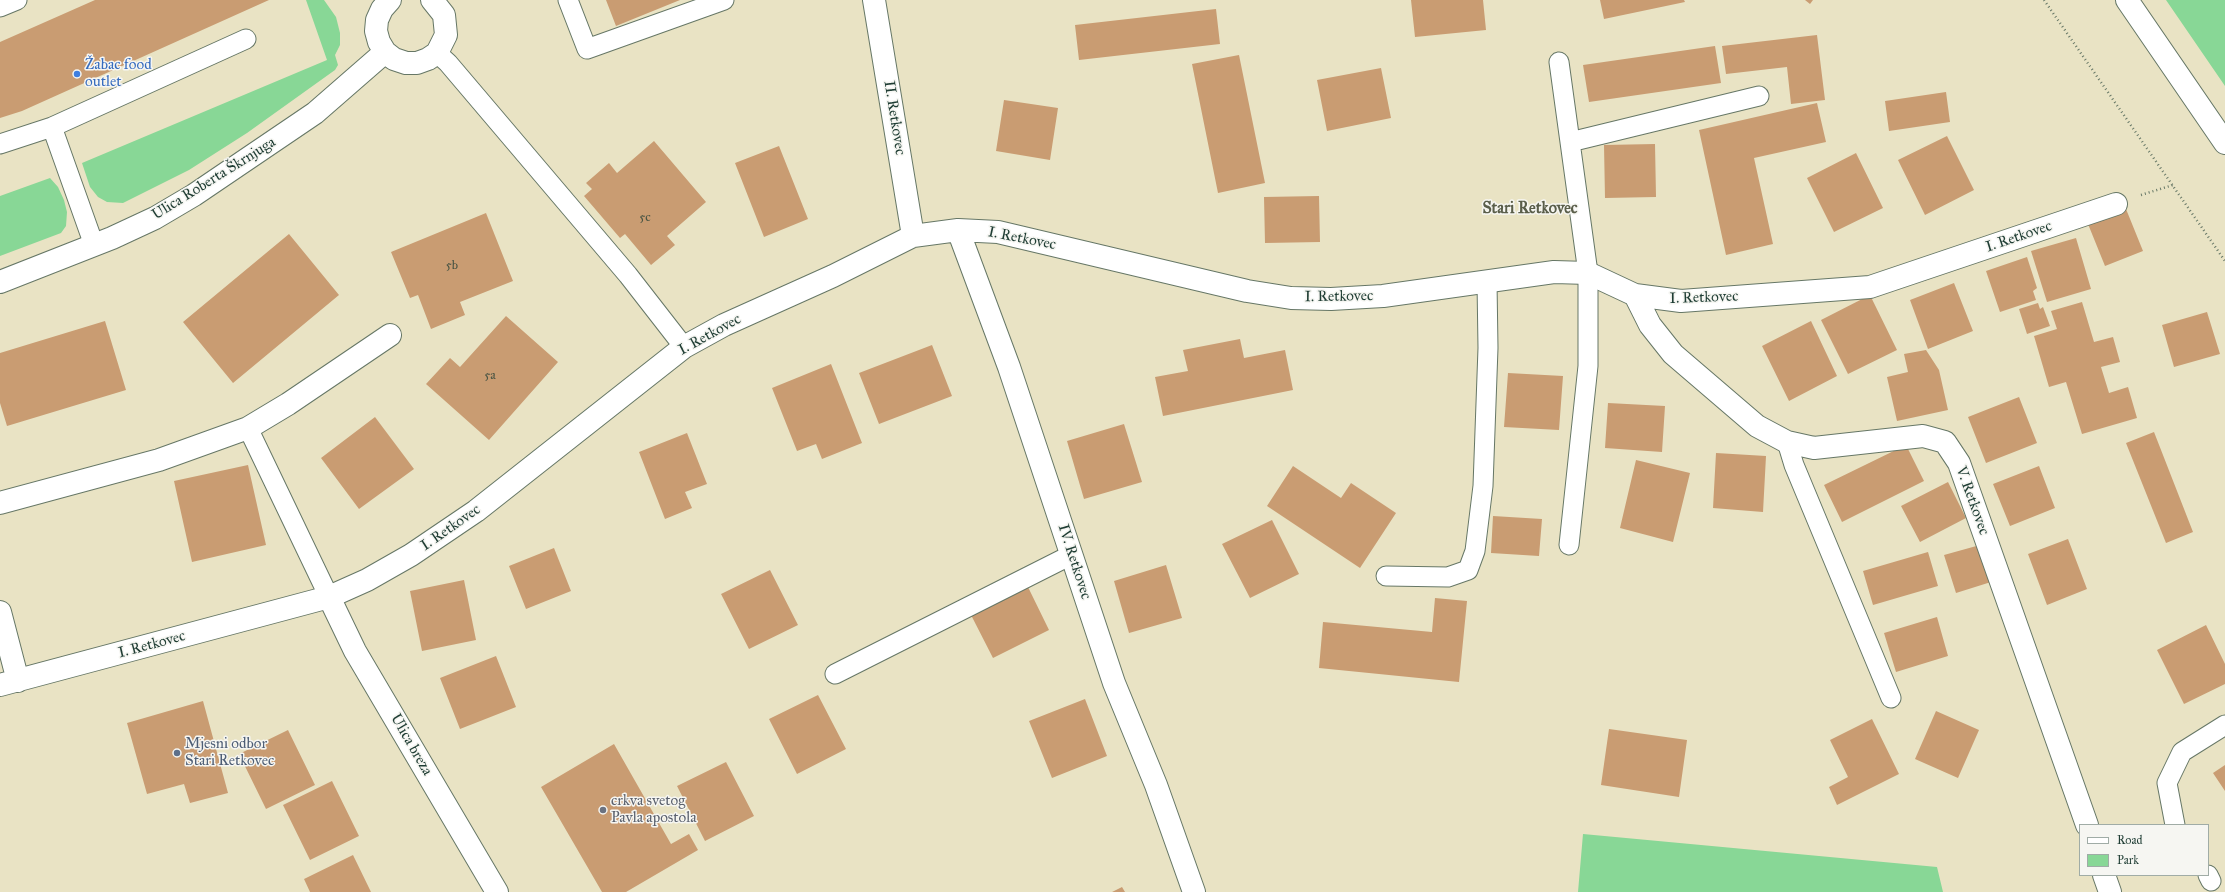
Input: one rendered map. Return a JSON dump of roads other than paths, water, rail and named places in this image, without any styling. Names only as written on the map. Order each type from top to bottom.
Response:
[{"type":"street","points":[[2126,0],[2225,143]]},
{"type":"street","points":[[382,3],[377,20],[376,31],[379,42],[385,52],[394,59],[406,63],[417,63],[428,60],[437,53],[446,35],[444,15],[439,2]]},
{"type":"street","name":"II. Retkovec","points":[[879,2],[913,236]]},
{"type":"street","name":"Ulica Roberta Škrnjuga","points":[[0,282],[94,245],[155,218],[194,195],[253,157],[315,113],[385,52]]},
{"type":"street","name":"I. Retkovec","points":[[0,612],[9,683],[329,597],[368,580],[412,555],[476,511],[684,347],[724,325],[833,276],[913,236],[958,230],[998,232],[1247,291],[1291,298],[1331,299],[1383,296],[1554,272],[1588,273],[1635,295],[1681,301],[1870,287],[2116,204]]},
{"type":"street","name":"IV. Retkovec","points":[[958,230],[1009,367],[1114,683],[1156,785],[1194,892]]},
{"type":"street","name":"V. Retkovec","points":[[1635,295],[1650,325],[1673,354],[1757,426],[1787,442],[1814,448],[1923,436],[1944,442],[1959,463],[2087,824]]},
{"type":"street","points":[[0,503],[159,460],[248,428],[390,336]]},
{"type":"street","name":"Ulica breza","points":[[329,597],[355,651],[497,892]]},
{"type":"street","points":[[2104,876],[2110,892]]},
{"type":"lane","points":[[0,7],[17,0]]},
{"type":"lane","points":[[568,0],[587,49],[724,0]]},
{"type":"lane","points":[[0,144],[52,127],[246,39]]},
{"type":"lane","points":[[437,53],[448,63],[623,269],[684,347]]},
{"type":"lane","points":[[1559,62],[1588,273],[1588,366],[1569,545]]},
{"type":"lane","points":[[1570,142],[1759,96]]},
{"type":"lane","points":[[52,127],[94,245]]},
{"type":"lane","points":[[1386,576],[1448,577],[1468,570],[1475,552],[1483,486],[1488,348],[1487,282]]},
{"type":"lane","points":[[248,428],[329,597]]},
{"type":"lane","points":[[1787,442],[1794,465],[1891,698]]},
{"type":"lane","points":[[835,674],[1071,554]]},
{"type":"lane","points":[[2175,824],[2167,783],[2182,752],[2225,725]]},
{"type":"place","name":"Žabac food outlet","points":[[77,74]]},
{"type":"place","name":"Mjesni odbor Stari Retkovec","points":[[177,753]]},
{"type":"place","name":"crkva svetog Pavla apostola","points":[[603,810]]},
{"type":"district","name":"Stari Retkovec","points":[[1530,209]]}]
